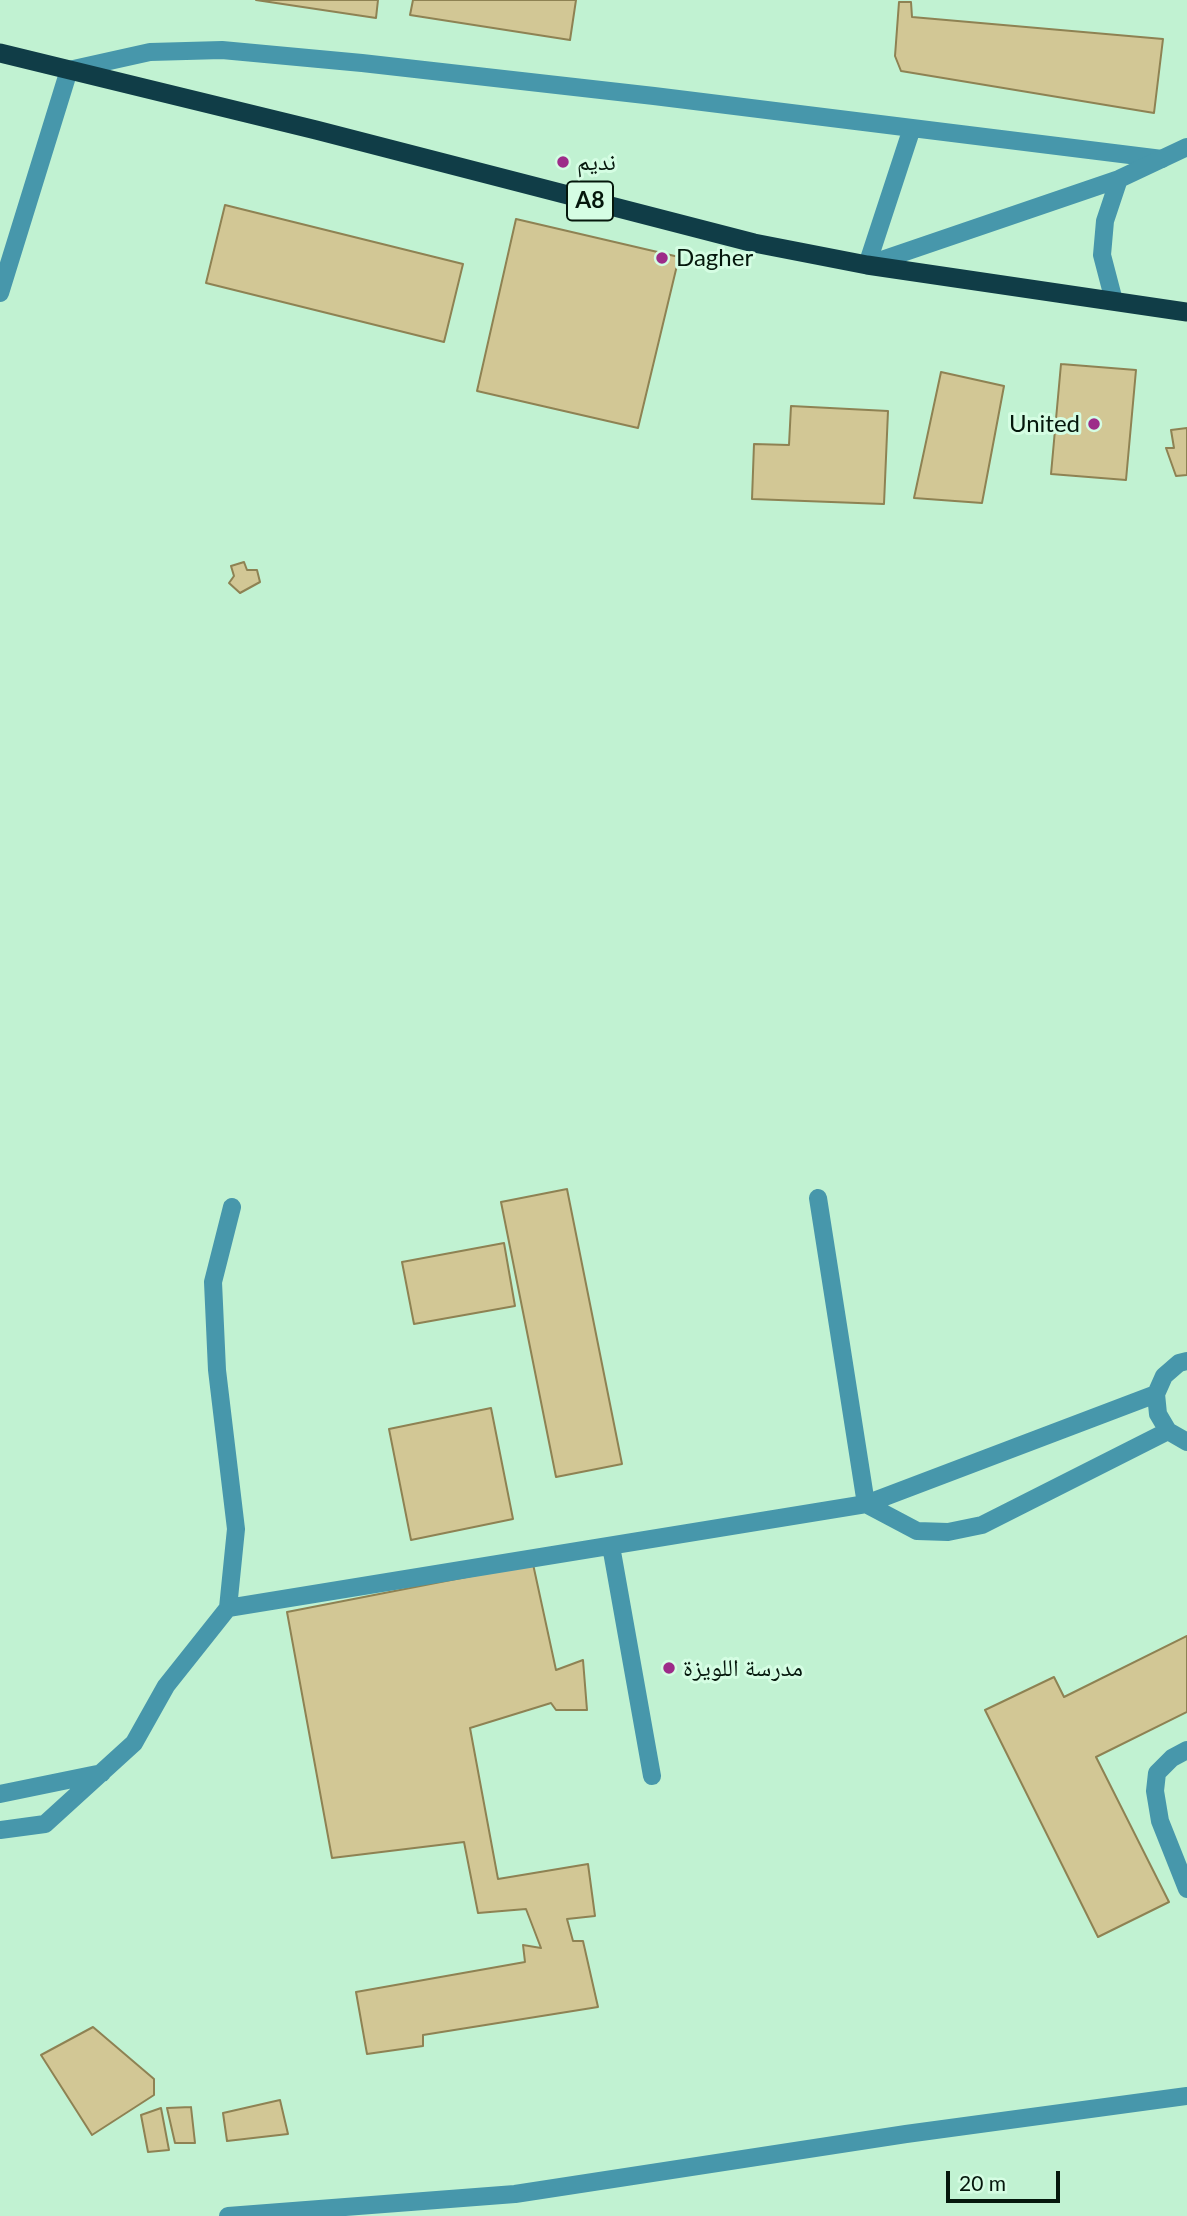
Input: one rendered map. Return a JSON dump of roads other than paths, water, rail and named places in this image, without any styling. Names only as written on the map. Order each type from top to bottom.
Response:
[{"type":"highway","name":"A8","points":[[0,53],[316,130],[754,243],[867,265],[1187,312]]},
{"type":"street","points":[[0,293],[69,70],[150,52],[222,50],[362,62],[1162,159]]},
{"type":"street","points":[[867,265],[912,128]]},
{"type":"street","points":[[867,265],[1119,179],[1187,147]]},
{"type":"street","points":[[1114,301],[1102,256],[1105,220],[1119,179]]},
{"type":"street","points":[[818,1198],[866,1504]]},
{"type":"street","points":[[0,1830],[45,1824],[134,1743],[166,1686],[228,1608],[236,1529],[217,1370],[213,1282],[232,1207]]},
{"type":"street","points":[[1184,1360],[1164,1376],[1156,1394],[1158,1414],[1168,1431],[1187,1442]]},
{"type":"street","points":[[228,1608],[866,1504],[1156,1394]]},
{"type":"street","points":[[866,1504],[916,1531],[948,1532],[982,1525],[1168,1431]]},
{"type":"street","points":[[611,1546],[652,1776]]},
{"type":"street","points":[[1187,1750],[1172,1758],[1157,1773],[1155,1791],[1160,1821],[1187,1889]]},
{"type":"street","points":[[0,1794],[102,1773]]},
{"type":"street","points":[[228,2216],[515,2194],[906,2134],[1187,2095]]},
{"type":"place","name":"نديم","points":[[563,162]]},
{"type":"place","name":"Dagher","points":[[662,258]]},
{"type":"place","name":"United","points":[[1094,424]]},
{"type":"place","name":"مدرسة اللويزة","points":[[669,1668]]}]
